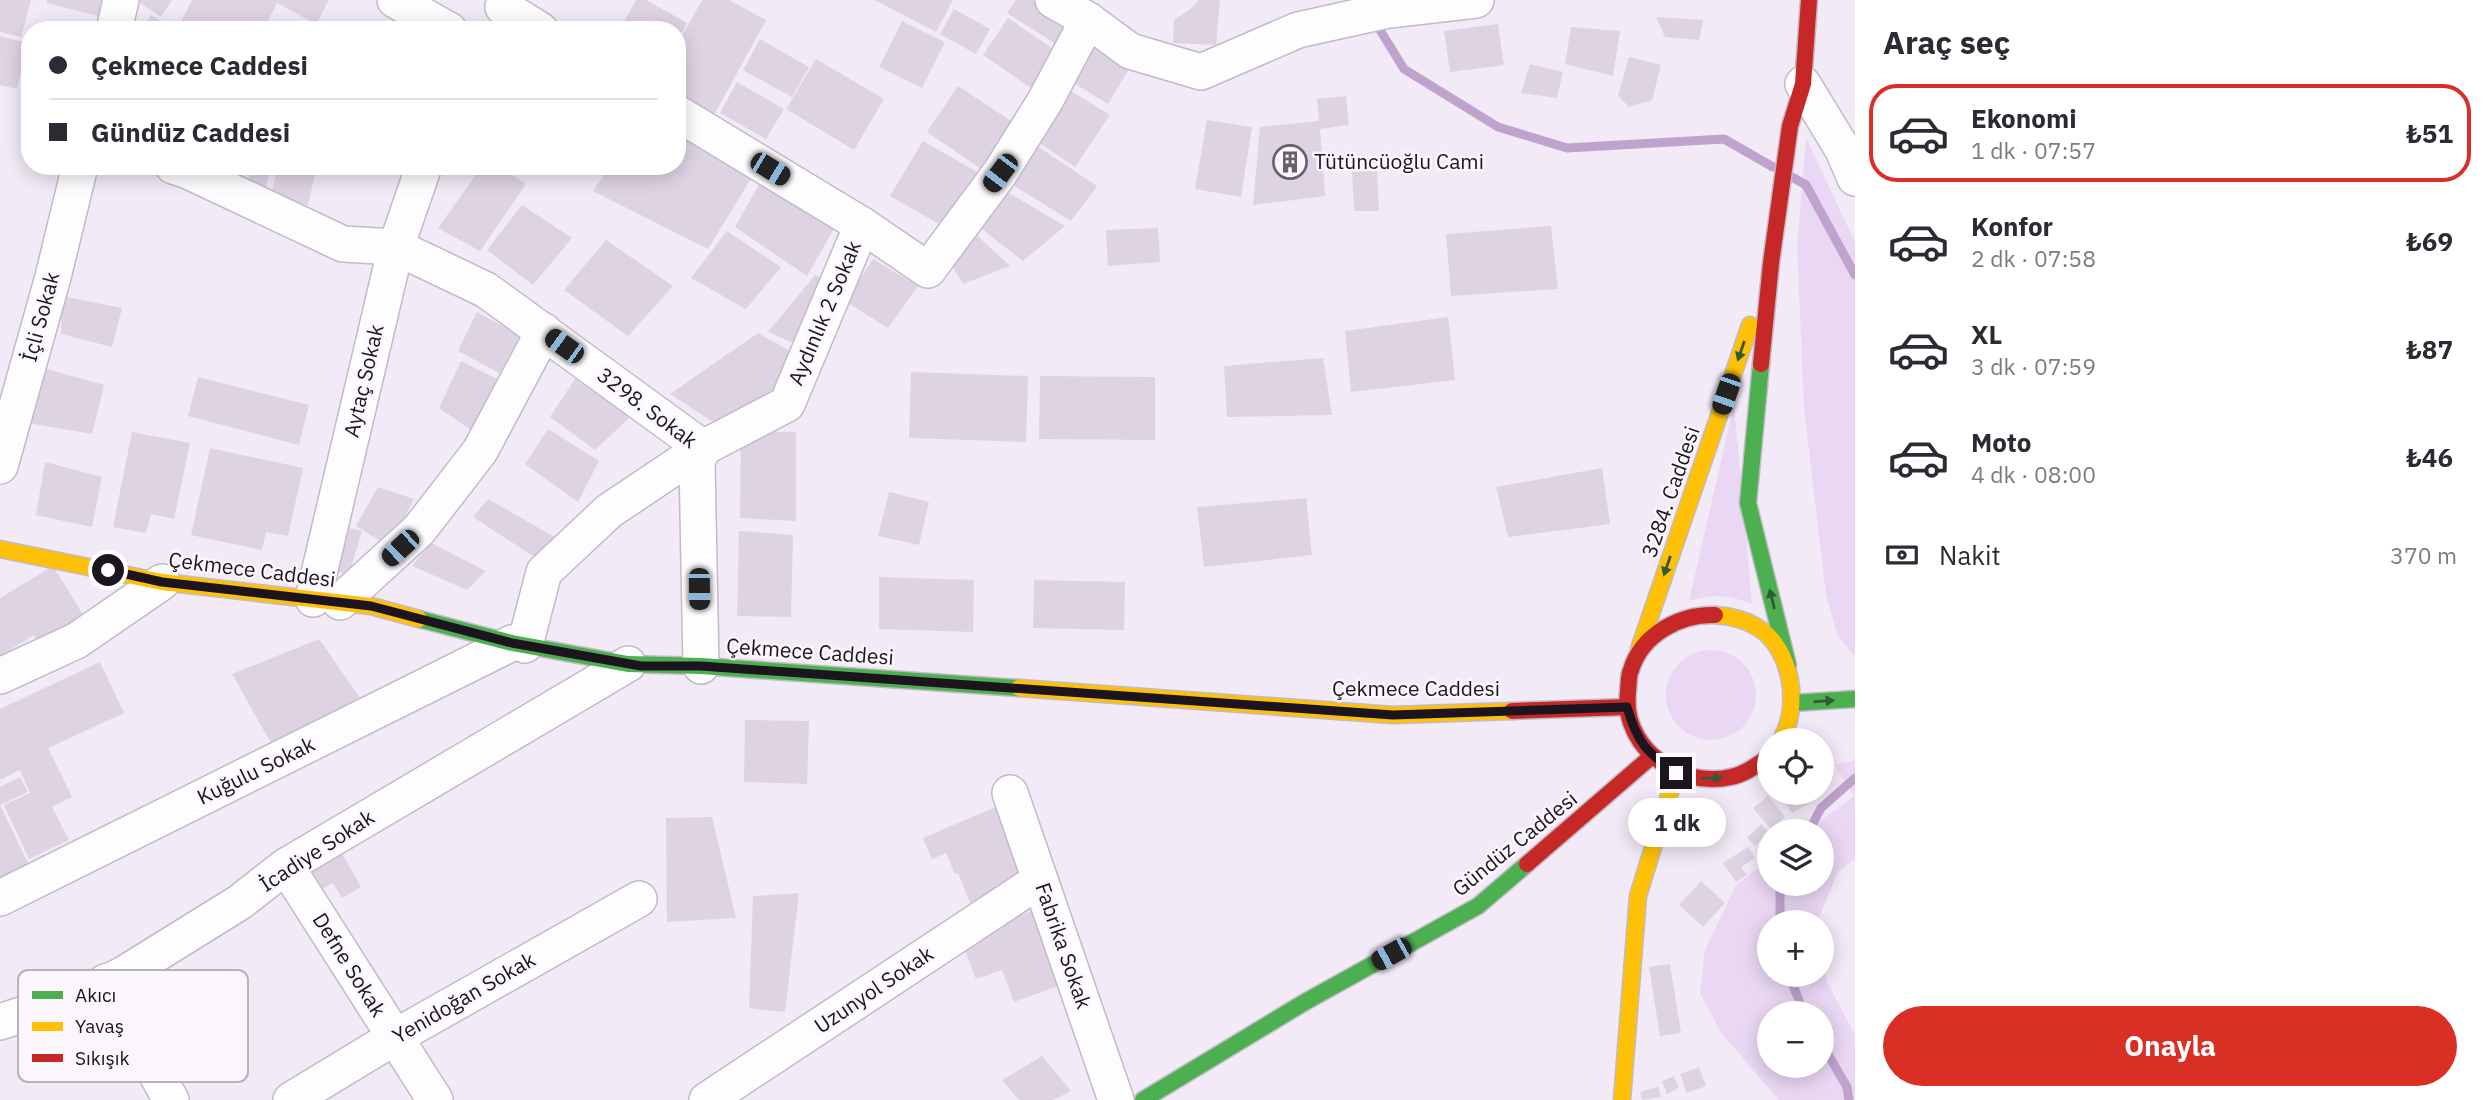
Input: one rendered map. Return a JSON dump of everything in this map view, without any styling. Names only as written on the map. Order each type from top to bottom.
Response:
[{"type":"main road","name":"3284. Caddesi","points":[[1788,665],[1748,503],[1771,263],[1790,126],[1803,84],[1809,0]]},
{"type":"main road","name":"3284. Caddesi","points":[[1637,654],[1771,263]]},
{"type":"main road","name":"Çekmece Caddesi","points":[[0,548],[162,582],[371,606],[519,644],[628,663],[1393,715],[1627,707]]},
{"type":"main road","points":[[1757,764],[1733,777],[1704,780],[1676,773],[1652,756],[1633,729],[1627,707],[1628,680],[1637,654],[1655,633],[1678,619],[1704,613],[1730,615],[1755,626],[1775,643],[1788,665],[1793,703],[1788,728]]},
{"type":"main road","points":[[1793,703],[1855,699]]},
{"type":"main road","name":"Gündüz Caddesi","points":[[1143,1100],[1305,1002],[1478,906],[1652,756]]},
{"type":"main road","points":[[1622,1100],[1638,896],[1676,773]]},
{"type":"street","points":[[116,21],[121,0]]},
{"type":"street","points":[[395,0],[433,21]]},
{"type":"street","points":[[1053,0],[1088,20],[1130,51],[1201,72],[1294,15],[1346,21],[1424,3],[1476,0]]},
{"type":"street","points":[[499,12],[520,21]]},
{"type":"street","name":"Aydınlık 2 Sokak","points":[[519,644],[544,572],[609,511],[703,448],[787,404],[862,225],[928,270],[1000,173],[1045,101],[1088,20]]},
{"type":"street","points":[[1803,84],[1843,150],[1855,178]]},
{"type":"street","points":[[686,118],[862,225]]},
{"type":"street","name":"İçli Sokak","points":[[0,466],[53,277],[78,175]]},
{"type":"street","name":"3298. Sokak","points":[[196,175],[343,244],[396,247],[486,290],[703,448],[697,462],[701,666]]},
{"type":"street","name":"Aytaç Sokak","points":[[326,600],[396,247],[421,175]]},
{"type":"street","points":[[326,600],[419,530],[480,451],[544,331]]},
{"type":"street","points":[[0,676],[76,641],[162,582]]},
{"type":"street","name":"Kuğulu Sokak","points":[[0,898],[519,644]]},
{"type":"street","name":"İcadiye Sokak","points":[[130,970],[240,902],[286,866],[628,663]]},
{"type":"street","name":"Fabrika Sokak","points":[[1010,793],[1116,1100]]},
{"type":"street","name":"Defne Sokak","points":[[286,866],[435,1100]]},
{"type":"street","name":"Uzunyol Sokak","points":[[707,1100],[1040,880]]},
{"type":"street","name":"Yenidoğan Sokak","points":[[290,1100],[394,1037],[639,899]]},
{"type":"street","name":"İcadiye Sokak","points":[[0,1022],[18,1016]]},
{"type":"street","points":[[162,1082],[172,1100]]},
{"type":"shaded area","points":[[1806,138],[1855,242],[1855,657],[1837,634],[1826,594],[1804,409],[1797,245]]},
{"type":"shaded area","points":[[1734,404],[1752,604],[1721,596],[1689,601]]},
{"type":"shaded area","points":[[1711,650],[1728,653],[1743,663],[1753,678],[1756,695],[1753,712],[1743,727],[1728,737],[1711,740],[1694,737],[1679,727],[1669,712],[1666,695],[1669,678],[1679,663],[1694,653]]},
{"type":"shaded area","points":[[1855,760],[1855,859],[1838,872],[1834,882],[1834,819],[1823,819],[1854,796],[1835,765]]},
{"type":"shaded area","points":[[1757,869],[1757,896],[1828,896],[1822,910],[1757,910],[1757,987],[1830,987],[1855,1035],[1855,1100],[1779,1100],[1760,1078],[1834,1078],[1834,1001],[1757,1001],[1757,1075],[1722,1034],[1700,993],[1705,950],[1736,885]]},
{"type":"building","points":[[0,0],[31,0],[25,21],[21,21],[21,37],[0,32]]},
{"type":"building","points":[[47,0],[102,0],[98,16],[47,3]]},
{"type":"building","points":[[136,0],[172,0],[161,17]]},
{"type":"building","points":[[192,0],[329,0],[318,21],[310,21],[277,3],[268,21],[182,21]]},
{"type":"building","points":[[636,0],[646,0],[683,21],[625,21]]},
{"type":"building","points":[[702,0],[729,0],[766,20],[709,124],[686,111],[686,29]]},
{"type":"building","points":[[875,0],[953,0],[936,32]]},
{"type":"building","points":[[1016,0],[1043,0],[1078,22],[1062,48],[1007,13]]},
{"type":"building","points":[[1199,0],[1220,0],[1216,45],[1173,43],[1174,20]]},
{"type":"building","points":[[954,9],[990,29],[976,54],[940,34]]},
{"type":"building","points":[[151,15],[160,21],[147,21]]},
{"type":"building","points":[[1656,17],[1703,20],[1699,40],[1665,37]]},
{"type":"building","points":[[1008,18],[1059,53],[1034,90],[983,55]]},
{"type":"building","points":[[902,21],[945,42],[922,88],[879,67]]},
{"type":"building","points":[[1498,24],[1504,65],[1450,72],[1444,31]]},
{"type":"building","points":[[1571,27],[1620,31],[1613,76],[1565,64]]},
{"type":"building","points":[[0,36],[21,41],[21,71],[17,89],[0,85]]},
{"type":"building","points":[[760,39],[809,67],[792,97],[743,70]]},
{"type":"building","points":[[1081,39],[1129,69],[1108,104],[1059,74]]},
{"type":"building","points":[[1629,57],[1661,65],[1652,100],[1629,107],[1618,96]]},
{"type":"building","points":[[816,59],[884,99],[854,150],[786,109]]},
{"type":"building","points":[[1530,64],[1563,72],[1557,98],[1521,93]]},
{"type":"building","points":[[737,82],[784,109],[766,139],[720,113]]},
{"type":"building","points":[[1058,83],[1110,115],[1075,167],[1025,133]]},
{"type":"building","points":[[958,86],[1014,123],[983,170],[927,132]]},
{"type":"building","name":"Tütüncüoğlu Cami","points":[[1346,96],[1349,125],[1320,129],[1325,196],[1253,205],[1260,127],[1319,121],[1317,99]]},
{"type":"building","points":[[1207,120],[1252,127],[1241,197],[1195,189]]},
{"type":"building","points":[[686,137],[752,177],[708,249],[593,191],[604,175],[686,175]]},
{"type":"building","points":[[1028,140],[1097,186],[1071,221],[1003,179]]},
{"type":"building","points":[[923,141],[977,172],[944,227],[890,196]]},
{"type":"building","points":[[1352,171],[1377,171],[1379,211],[1354,211]]},
{"type":"building","points":[[249,175],[269,175],[265,191],[246,188]]},
{"type":"building","points":[[276,175],[315,175],[308,205],[271,195]]},
{"type":"building","points":[[476,175],[512,175],[526,184],[480,251],[438,228]]},
{"type":"building","points":[[760,183],[835,227],[807,276],[735,227]]},
{"type":"building","points":[[997,186],[1065,226],[1023,261],[974,223]]},
{"type":"building","points":[[522,205],[572,238],[533,285],[487,250]]},
{"type":"building","points":[[1551,226],[1558,289],[1451,296],[1446,234]]},
{"type":"building","points":[[1158,228],[1160,262],[1108,266],[1106,230]]},
{"type":"building","points":[[971,230],[1010,266],[963,284],[946,255]]},
{"type":"building","points":[[727,231],[781,267],[746,309],[691,278]]},
{"type":"building","points":[[606,240],[673,286],[628,336],[564,290]]},
{"type":"building","points":[[873,259],[918,286],[888,328],[845,301]]},
{"type":"building","points":[[815,275],[843,287],[807,349],[768,332]]},
{"type":"building","points":[[62,296],[122,308],[112,347],[61,334]]},
{"type":"building","points":[[477,312],[524,338],[505,376],[458,351]]},
{"type":"building","points":[[1448,317],[1455,380],[1351,392],[1345,331]]},
{"type":"building","points":[[758,333],[818,367],[724,429],[670,394]]},
{"type":"building","points":[[1323,358],[1332,415],[1227,417],[1224,366]]},
{"type":"building","points":[[461,361],[511,386],[480,436],[439,408]]},
{"type":"building","points":[[36,366],[104,385],[92,434],[23,422]]},
{"type":"building","points":[[911,372],[1028,376],[1026,442],[909,438]]},
{"type":"building","points":[[1040,376],[1155,377],[1155,440],[1039,439]]},
{"type":"building","points":[[198,377],[309,405],[299,445],[188,416]]},
{"type":"building","points":[[575,379],[630,417],[595,450],[550,417]]},
{"type":"building","points":[[548,429],[599,461],[578,502],[525,464]]},
{"type":"building","points":[[741,431],[796,432],[796,521],[740,518]]},
{"type":"building","points":[[132,432],[190,443],[174,519],[151,514],[146,533],[113,527]]},
{"type":"building","points":[[210,448],[303,468],[288,536],[266,532],[262,550],[191,535]]},
{"type":"building","points":[[45,462],[102,477],[92,527],[36,515]]},
{"type":"building","points":[[1602,468],[1610,524],[1508,537],[1496,487]]},
{"type":"building","points":[[378,487],[414,499],[390,547],[356,526]]},
{"type":"building","points":[[889,492],[929,502],[919,545],[878,536]]},
{"type":"building","points":[[1306,498],[1312,555],[1204,567],[1197,507]]},
{"type":"building","points":[[488,499],[565,543],[542,562],[473,517]]},
{"type":"building","points":[[333,525],[362,531],[349,574],[323,569]]},
{"type":"building","points":[[739,531],[793,535],[791,617],[737,616]]},
{"type":"building","points":[[431,543],[486,571],[467,590],[412,566]]},
{"type":"building","points":[[53,566],[87,621],[42,649],[34,635],[0,656],[0,598]]},
{"type":"building","points":[[879,577],[974,580],[973,632],[879,629]]},
{"type":"building","points":[[1034,580],[1125,582],[1124,630],[1033,628]]},
{"type":"building","points":[[319,639],[363,702],[271,743],[232,674]]},
{"type":"building","points":[[100,662],[124,713],[48,748],[72,797],[52,807],[69,840],[29,859],[4,805],[30,793],[20,770],[0,780],[0,709]]},
{"type":"building","points":[[745,720],[809,721],[807,784],[744,782]]},
{"type":"building","points":[[20,777],[28,792],[0,805],[0,787]]},
{"type":"building","points":[[0,805],[31,869],[0,884]]},
{"type":"building","points":[[1757,805],[1775,805],[1785,817],[1762,819],[1753,808]]},
{"type":"building","points":[[1787,805],[1805,805],[1792,813]]},
{"type":"building","points":[[998,806],[1029,877],[970,903],[958,873],[955,874],[946,853],[932,859],[923,838]]},
{"type":"building","points":[[712,817],[736,918],[667,922],[666,818]]},
{"type":"building","points":[[1757,828],[1755,846],[1747,838]]},
{"type":"building","points":[[336,843],[361,887],[342,898],[333,883],[311,895],[294,867]]},
{"type":"building","points":[[1748,847],[1755,858],[1741,867],[1747,875],[1736,882],[1723,863]]},
{"type":"building","points":[[1701,881],[1725,903],[1703,927],[1679,905]]},
{"type":"building","points":[[799,893],[785,1012],[749,1008],[753,896]]},
{"type":"building","points":[[1048,905],[1075,980],[1014,1002],[1002,970],[976,979],[960,937]]},
{"type":"building","points":[[1670,964],[1681,1033],[1660,1036],[1649,967]]},
{"type":"building","points":[[1042,1056],[1071,1091],[1053,1100],[1019,1100],[1002,1080]]},
{"type":"building","points":[[1699,1067],[1706,1086],[1687,1093],[1680,1074]]},
{"type":"building","points":[[1674,1076],[1679,1088],[1667,1094],[1662,1081]]},
{"type":"building","points":[[1658,1087],[1661,1097],[1642,1100],[1640,1092]]},
{"type":"waterway","points":[[1375,22],[1404,69],[1498,127],[1567,148],[1724,139],[1773,167]]},
{"type":"waterway","points":[[1792,177],[1806,185],[1855,275]]},
{"type":"waterway","points":[[1815,819],[1821,808],[1855,778]]},
{"type":"waterway","points":[[1780,896],[1780,910]]},
{"type":"waterway","points":[[1794,987],[1799,1001]]},
{"type":"waterway","points":[[1834,1065],[1847,1087],[1849,1100]]},
{"type":"traffic: fast","points":[[1761,364],[1748,503],[1788,665]]},
{"type":"traffic: fast","points":[[419,619],[512,643],[628,664],[701,666],[1019,688]]},
{"type":"traffic: fast","points":[[1793,703],[1855,699]]},
{"type":"traffic: fast","points":[[1143,1100],[1305,1002],[1478,906],[1527,864]]},
{"type":"traffic: slow","points":[[1639,649],[1750,325]]},
{"type":"traffic: slow","points":[[0,549],[162,582],[371,606],[419,619]]},
{"type":"traffic: slow","points":[[1715,615],[1737,618],[1752,624],[1769,636],[1778,649],[1790,679],[1791,711],[1786,728]]},
{"type":"traffic: slow","points":[[1019,688],[1393,715],[1512,711]]},
{"type":"traffic: slow","points":[[1622,1100],[1638,896],[1676,773]]},
{"type":"traffic: jam","points":[[1761,364],[1771,263],[1790,126],[1803,84],[1809,0]]},
{"type":"traffic: jam","points":[[1715,615],[1676,622],[1644,646],[1629,675],[1627,703],[1631,723],[1647,750],[1658,760],[1685,774],[1700,778],[1731,777],[1757,764]]},
{"type":"traffic: jam","points":[[1512,711],[1627,707]]},
{"type":"traffic: jam","points":[[1527,864],[1652,756]]},
{"type":"place","name":"Tütüncüoğlu Cami","points":[[1290,162]]},
{"type":"route","points":[[108,570],[162,582],[371,606],[512,643],[641,666],[701,666],[1393,715],[1627,707],[1633,729],[1652,756],[1676,773]]}]
